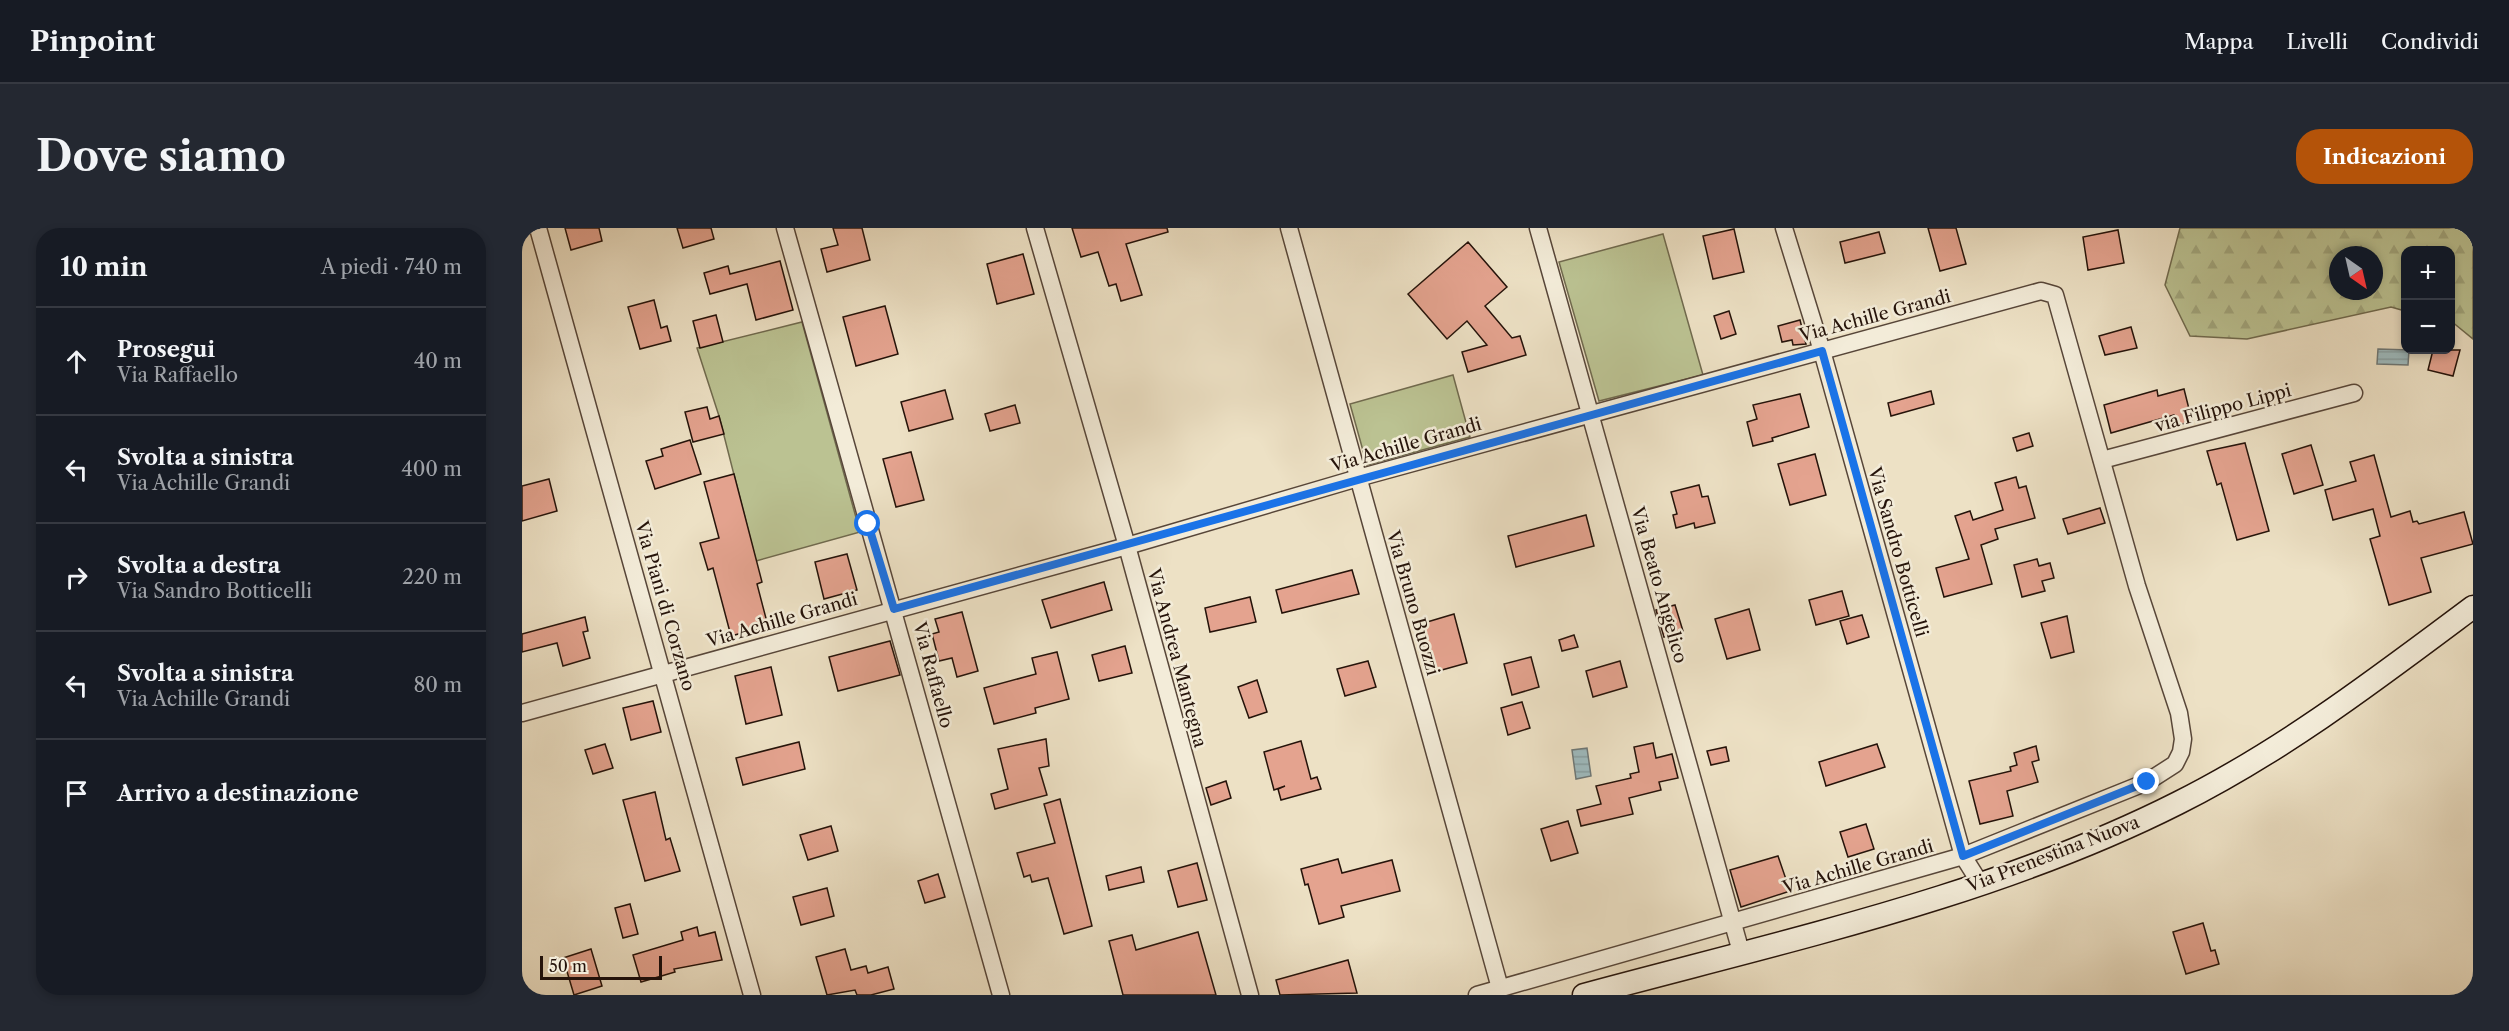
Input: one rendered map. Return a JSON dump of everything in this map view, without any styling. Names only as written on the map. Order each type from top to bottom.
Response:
[{"type":"main road","name":"Via Prenestina Nuova","points":[[1584,995],[1980,883],[2120,830],[2226,778],[2316,722],[2473,607]]},
{"type":"street","name":"Via Piani di Corzano","points":[[538,228],[752,995]]},
{"type":"street","name":"Via Raffaello","points":[[785,228],[1001,995]]},
{"type":"street","name":"Via Andrea Mantegna","points":[[1035,228],[1250,995]]},
{"type":"street","name":"Via Bruno Buozzi","points":[[1288,228],[1500,988]]},
{"type":"street","name":"Via Beato Angelico","points":[[1538,228],[1741,952]]},
{"type":"street","name":"Via Sandro Botticelli","points":[[1784,228],[1822,351],[1963,856],[1980,883]]},
{"type":"street","name":"Via Achille Grandi","points":[[522,713],[1126,546],[1358,478],[2041,291],[2051,292],[2061,309],[2139,592],[2175,699],[2183,739],[2181,752],[2171,768],[2147,782],[1963,856],[1477,995]]},
{"type":"street","name":"via Filippo Lippi","points":[[2102,460],[2354,393]]},
{"type":"green space","points":[[2180,228],[2473,228],[2473,339],[2455,324],[2455,246],[2401,246],[2401,310],[2391,307],[2247,339],[2190,336],[2165,285]]},
{"type":"green space","points":[[1663,234],[1703,375],[1599,401],[1559,262]]},
{"type":"green space","points":[[802,322],[860,532],[756,561],[719,416],[697,348]]},
{"type":"green space","points":[[1453,375],[1470,437],[1367,465],[1350,404]]},
{"type":"water","points":[[2378,349],[2401,350],[2401,354],[2409,354],[2408,365],[2377,364]]},
{"type":"water","points":[[1587,748],[1591,776],[1576,779],[1572,750]]},
{"type":"building","points":[[565,228],[599,228],[602,241],[571,250]]},
{"type":"building","points":[[677,228],[711,228],[714,239],[683,248]]},
{"type":"building","points":[[833,228],[862,228],[870,260],[827,272],[821,249],[838,245]]},
{"type":"building","points":[[1072,228],[1167,228],[1168,232],[1126,244],[1142,295],[1121,301],[1116,284],[1109,286],[1098,252],[1081,257]]},
{"type":"building","points":[[1928,228],[1956,228],[1966,264],[1940,271]]},
{"type":"building","points":[[1734,229],[1744,272],[1713,279],[1703,236]]},
{"type":"building","points":[[2118,230],[2124,263],[2088,270],[2083,237]]},
{"type":"building","points":[[1879,232],[1885,253],[1845,263],[1840,242]]},
{"type":"building","points":[[1468,242],[1507,287],[1485,306],[1512,338],[1520,336],[1526,355],[1468,372],[1462,352],[1487,345],[1467,321],[1447,339],[1408,294]]},
{"type":"building","points":[[1023,254],[1034,294],[997,304],[987,264]]},
{"type":"building","points":[[780,261],[793,310],[756,320],[747,284],[710,294],[704,273],[728,266],[730,274]]},
{"type":"building","points":[[654,300],[661,328],[667,326],[671,341],[640,349],[628,307]]},
{"type":"building","points":[[885,306],[898,354],[856,366],[843,317]]},
{"type":"building","points":[[1729,311],[1736,334],[1721,339],[1714,316]]},
{"type":"building","points":[[716,315],[723,342],[700,348],[693,321]]},
{"type":"building","points":[[1800,320],[1806,344],[1793,345],[1792,340],[1782,342],[1778,326]]},
{"type":"building","points":[[2131,327],[2137,348],[2105,355],[2099,336]]},
{"type":"building","points":[[2455,350],[2460,350],[2453,376],[2428,370],[2432,354],[2455,354]]},
{"type":"building","points":[[2184,389],[2192,421],[2176,426],[2174,415],[2111,433],[2104,405],[2157,390],[2158,396]]},
{"type":"building","points":[[945,390],[953,419],[909,431],[901,402]]},
{"type":"building","points":[[1931,391],[1934,404],[1891,416],[1888,403]]},
{"type":"building","points":[[1800,394],[1809,427],[1753,446],[1747,422],[1757,419],[1753,405]]},
{"type":"building","points":[[1015,405],[1020,423],[990,431],[985,414]]},
{"type":"building","points":[[707,407],[710,419],[719,416],[724,434],[693,442],[685,412]]},
{"type":"building","points":[[2029,433],[2033,446],[2017,451],[2013,438]]},
{"type":"building","points":[[690,440],[701,474],[655,489],[646,461],[663,456],[661,449]]},
{"type":"building","points":[[2245,443],[2269,531],[2237,540],[2221,483],[2217,485],[2207,451]]},
{"type":"building","points":[[2311,445],[2323,485],[2294,494],[2282,454]]},
{"type":"building","points":[[911,452],[924,500],[896,507],[883,459]]},
{"type":"building","points":[[1815,454],[1826,495],[1790,505],[1778,464]]},
{"type":"building","points":[[2374,455],[2391,517],[2410,511],[2413,522],[2417,521],[2419,524],[2464,512],[2473,544],[2421,558],[2431,592],[2389,605],[2370,539],[2380,536],[2373,509],[2333,520],[2325,490],[2356,481],[2350,462]]},
{"type":"building","points":[[734,474],[762,582],[757,584],[768,626],[731,636],[713,568],[708,570],[700,543],[719,538],[704,482]]},
{"type":"building","points":[[2016,477],[2019,488],[2026,486],[2035,518],[1995,529],[1998,539],[1981,545],[1992,584],[1944,597],[1936,568],[1969,559],[1955,516],[1970,511],[1973,520],[2003,510],[1995,483]]},
{"type":"building","points":[[549,479],[557,511],[522,521],[522,486]]},
{"type":"building","points":[[1699,485],[1702,497],[1708,496],[1715,523],[1695,528],[1694,523],[1676,528],[1673,515],[1677,514],[1671,492]]},
{"type":"building","points":[[2100,508],[2105,523],[2068,534],[2063,519]]},
{"type":"building","points":[[1586,515],[1594,546],[1516,567],[1508,536]]},
{"type":"building","points":[[847,554],[857,590],[824,599],[815,562]]},
{"type":"building","points":[[2037,559],[2039,566],[2050,563],[2054,578],[2042,581],[2045,591],[2022,597],[2014,565]]},
{"type":"building","points":[[1352,570],[1359,594],[1282,613],[1276,590]]},
{"type":"building","points":[[1104,582],[1112,610],[1051,628],[1042,600]]},
{"type":"building","points":[[1842,591],[1849,616],[1816,625],[1809,600]]},
{"type":"building","points":[[1250,597],[1256,622],[1210,632],[1205,608]]},
{"type":"building","points":[[1675,605],[1683,631],[1664,637],[1656,610]]},
{"type":"building","points":[[1749,609],[1760,650],[1727,659],[1715,619]]},
{"type":"building","points":[[962,612],[978,671],[957,677],[952,658],[939,661],[932,634],[939,632],[935,619]]},
{"type":"building","points":[[1454,614],[1467,663],[1431,673],[1417,625]]},
{"type":"building","points":[[1862,615],[1869,637],[1847,644],[1840,621]]},
{"type":"building","points":[[2067,616],[2074,652],[2051,658],[2041,623]]},
{"type":"building","points":[[585,617],[588,631],[583,632],[590,658],[563,666],[557,643],[522,652],[522,634]]},
{"type":"building","points":[[1574,635],[1578,647],[1562,651],[1559,640]]},
{"type":"building","points":[[890,641],[900,675],[838,691],[829,657]]},
{"type":"building","points":[[1125,646],[1132,673],[1099,681],[1092,655]]},
{"type":"building","points":[[1057,652],[1069,699],[1035,708],[1036,713],[994,724],[984,688],[1036,674],[1032,658]]},
{"type":"building","points":[[1531,657],[1539,687],[1512,695],[1504,664]]},
{"type":"building","points":[[1368,661],[1376,687],[1345,696],[1337,669]]},
{"type":"building","points":[[1620,661],[1627,687],[1593,697],[1586,671]]},
{"type":"building","points":[[771,667],[782,715],[746,724],[735,676]]},
{"type":"building","points":[[1257,680],[1267,712],[1249,718],[1238,687]]},
{"type":"building","points":[[653,701],[661,732],[631,740],[623,708]]},
{"type":"building","points":[[1522,702],[1530,728],[1508,735],[1501,708]]},
{"type":"building","points":[[1046,739],[1049,766],[1039,768],[1047,795],[995,809],[991,794],[1008,789],[998,749]]},
{"type":"building","points":[[1301,741],[1311,779],[1317,777],[1321,789],[1281,800],[1278,789],[1285,786],[1274,790],[1264,752]]},
{"type":"building","points":[[799,742],[805,769],[743,785],[736,758]]},
{"type":"building","points":[[1653,743],[1656,758],[1672,754],[1678,778],[1659,782],[1661,790],[1629,798],[1633,814],[1581,826],[1577,810],[1601,804],[1596,786],[1631,778],[1630,774],[1639,772],[1634,747]]},
{"type":"building","points":[[605,744],[613,768],[593,774],[585,750]]},
{"type":"building","points":[[1877,744],[1885,767],[1826,786],[1819,762]]},
{"type":"building","points":[[2036,746],[2039,760],[2032,762],[2038,782],[2007,791],[2013,816],[1980,824],[1969,781],[2011,771],[2010,767],[2017,765],[2014,753]]},
{"type":"building","points":[[1726,747],[1729,761],[1711,765],[1707,751]]},
{"type":"building","points":[[1226,781],[1231,798],[1211,805],[1206,788]]},
{"type":"building","points":[[655,792],[666,840],[670,838],[680,871],[645,881],[623,800]]},
{"type":"building","points":[[1060,799],[1092,926],[1064,934],[1048,878],[1032,882],[1030,875],[1024,877],[1017,853],[1055,843],[1044,804]]},
{"type":"building","points":[[1568,821],[1578,853],[1551,861],[1541,829]]},
{"type":"building","points":[[1866,824],[1874,849],[1848,857],[1840,832]]},
{"type":"building","points":[[831,826],[838,851],[808,860],[800,835]]},
{"type":"building","points":[[1778,856],[1790,891],[1741,907],[1730,870]]},
{"type":"building","points":[[1338,859],[1342,873],[1392,860],[1400,891],[1341,906],[1344,917],[1319,924],[1308,884],[1305,885],[1301,869]]},
{"type":"building","points":[[1197,863],[1207,900],[1178,907],[1168,871]]},
{"type":"building","points":[[1141,867],[1144,882],[1109,890],[1106,876]]},
{"type":"building","points":[[938,874],[945,897],[925,903],[918,881]]},
{"type":"building","points":[[827,888],[834,916],[801,925],[793,897]]},
{"type":"building","points":[[630,904],[638,934],[623,938],[615,908]]},
{"type":"building","points":[[2203,923],[2211,951],[2215,950],[2219,964],[2186,974],[2173,932]]},
{"type":"building","points":[[697,927],[699,936],[715,932],[722,960],[674,969],[675,972],[641,982],[633,955],[683,940],[681,932]]},
{"type":"building","points":[[1198,932],[1216,995],[1123,995],[1109,941],[1132,935],[1136,950]]},
{"type":"building","points":[[591,949],[602,986],[574,995],[563,958]]},
{"type":"building","points":[[845,949],[851,970],[866,966],[868,973],[888,967],[894,989],[871,995],[857,995],[855,990],[827,995],[816,957]]},
{"type":"building","points":[[1348,960],[1357,993],[1280,995],[1276,980]]},
{"type":"route","points":[[868,524],[894,609],[1126,546],[1358,478],[1822,351],[1963,856],[2022,835],[2147,782]]}]
